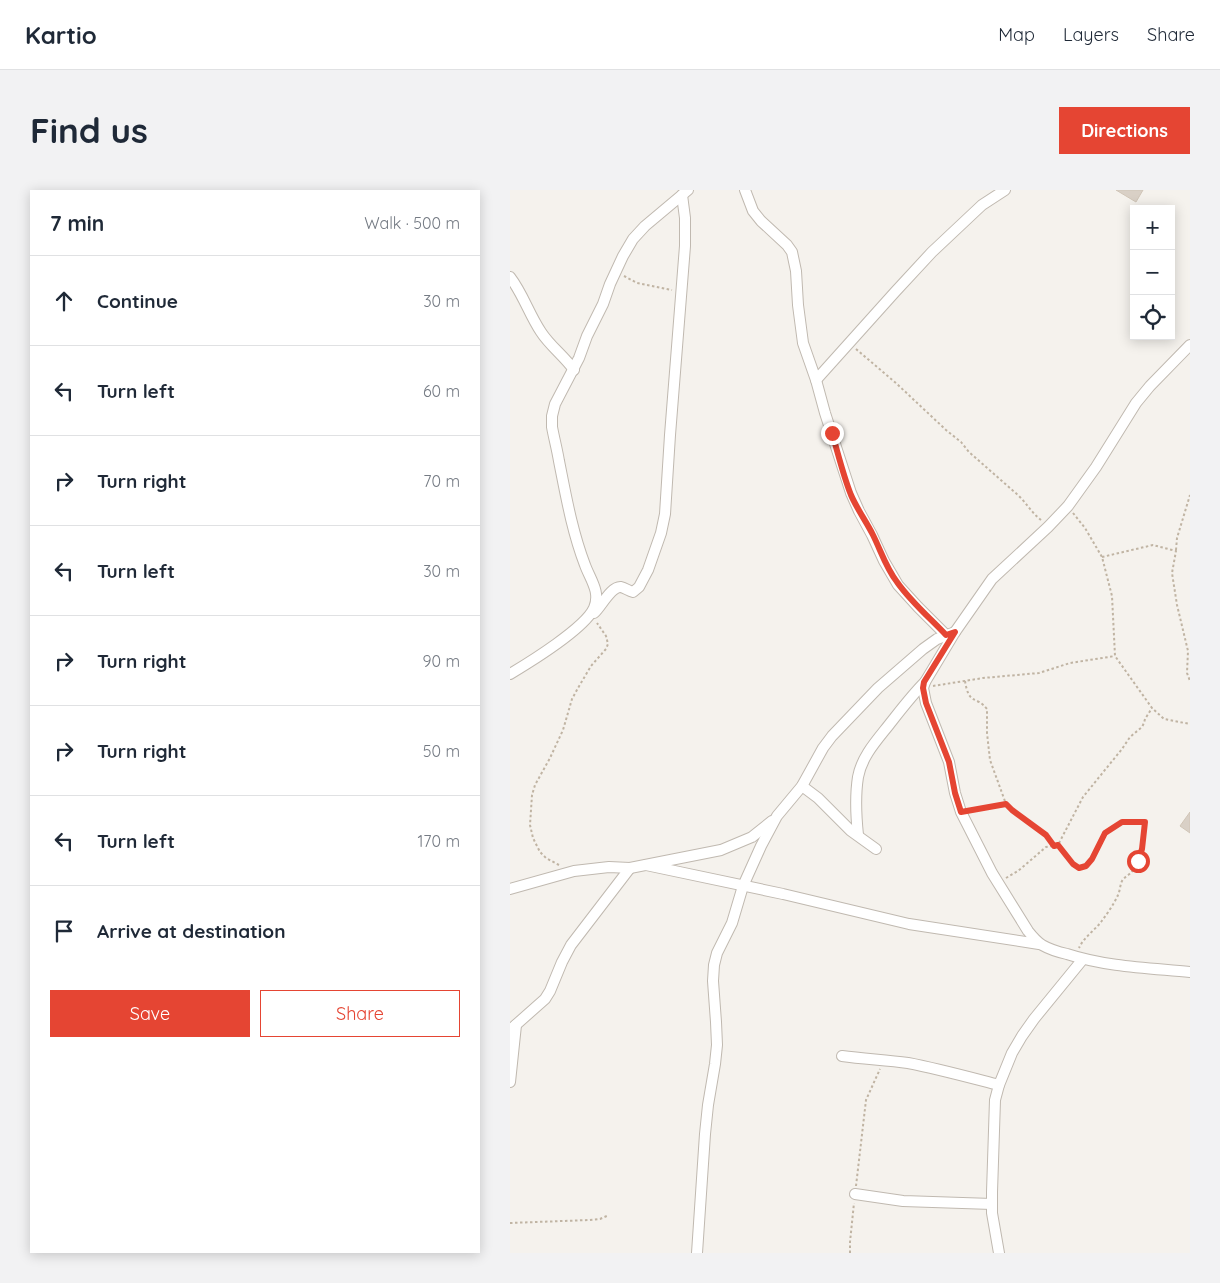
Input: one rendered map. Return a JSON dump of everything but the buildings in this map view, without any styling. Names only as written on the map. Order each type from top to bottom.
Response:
[{"type":"street","points":[[745,190],[753,211],[792,252],[796,271],[803,343],[851,493],[859,511],[884,561],[898,584],[918,607],[951,634]]},
{"type":"street","points":[[816,380],[932,252],[982,205],[1006,190]]},
{"type":"street","points":[[589,616],[594,608],[596,590],[574,532],[552,427],[552,416],[555,404],[580,358],[586,336],[603,304],[616,270],[628,248],[645,226],[685,193]]},
{"type":"street","points":[[510,674],[549,649],[598,609],[617,588],[620,587],[633,592],[639,587],[648,570],[661,533],[665,514],[685,246],[685,193]]},
{"type":"street","points":[[510,277],[539,330],[574,370]]},
{"type":"street","points":[[858,836],[858,776],[870,750],[905,704],[924,685],[951,634],[992,579],[1068,506],[1096,467],[1136,403],[1150,386],[1190,346]]},
{"type":"street","points":[[510,889],[574,871],[608,867],[630,868],[721,850],[752,837],[777,816],[802,786],[832,736],[878,688],[923,649],[938,639],[951,634]]},
{"type":"street","points":[[924,685],[926,703],[949,762],[961,812],[985,860],[1034,939],[1054,951],[1079,958],[1114,965],[1190,972]]},
{"type":"street","points":[[802,786],[818,798],[841,822],[876,849]]},
{"type":"street","points":[[697,1253],[705,1134],[716,1054],[714,965],[717,953],[732,924],[743,886],[777,816]]},
{"type":"street","points":[[646,865],[909,924],[1042,945]]},
{"type":"street","points":[[510,1082],[513,1028],[545,999],[571,945],[630,868]]},
{"type":"street","points":[[999,1253],[992,1204],[995,1100],[999,1085],[1012,1053],[1022,1036],[1079,958]]},
{"type":"street","points":[[842,1056],[883,1060],[947,1071],[999,1085]]},
{"type":"street","points":[[856,1194],[903,1201],[992,1204]]},
{"type":"path","points":[[616,270],[637,282],[681,292]]},
{"type":"path","points":[[849,344],[961,442],[969,452],[1026,502],[1034,514],[1048,527]]},
{"type":"path","points":[[1190,495],[1177,538],[1172,573],[1188,652],[1187,673],[1190,680]]},
{"type":"path","points":[[1068,506],[1085,528],[1102,557],[1112,596],[1115,656],[1152,708],[1164,719],[1190,724]]},
{"type":"path","points":[[1102,557],[1153,545],[1176,551]]},
{"type":"path","points":[[561,866],[546,858],[540,852],[533,838],[530,825],[532,795],[535,785],[563,730],[572,699],[585,675],[608,644],[606,636],[600,627],[589,616]]},
{"type":"path","points":[[924,685],[1038,673],[1070,663],[1115,656]]},
{"type":"path","points":[[965,681],[969,696],[985,705],[987,709],[990,760],[1006,804],[1046,835],[1054,846]]},
{"type":"path","points":[[999,883],[1018,871],[1046,847],[1058,845],[1083,798],[1130,737],[1142,727],[1145,718],[1152,708]]},
{"type":"path","points":[[961,812],[1006,804]]},
{"type":"path","points":[[1058,845],[1073,864],[1079,868],[1086,866],[1092,859],[1105,833],[1122,822],[1145,822],[1142,849],[1138,861],[1132,873],[1121,882],[1117,898],[1101,922],[1086,936],[1079,958]]},
{"type":"path","points":[[850,1253],[850,1233],[866,1100],[883,1060]]},
{"type":"path","points":[[510,1223],[589,1220],[600,1219],[608,1215]]},
{"type":"route","points":[[832,433],[851,493],[884,561],[898,584],[946,635],[955,632],[924,682],[923,688],[932,721],[949,762],[961,812],[1006,804],[1046,835],[1054,846],[1058,845],[1073,864],[1079,868],[1086,866],[1092,859],[1105,833],[1122,822],[1145,822],[1142,849],[1138,861]]}]
